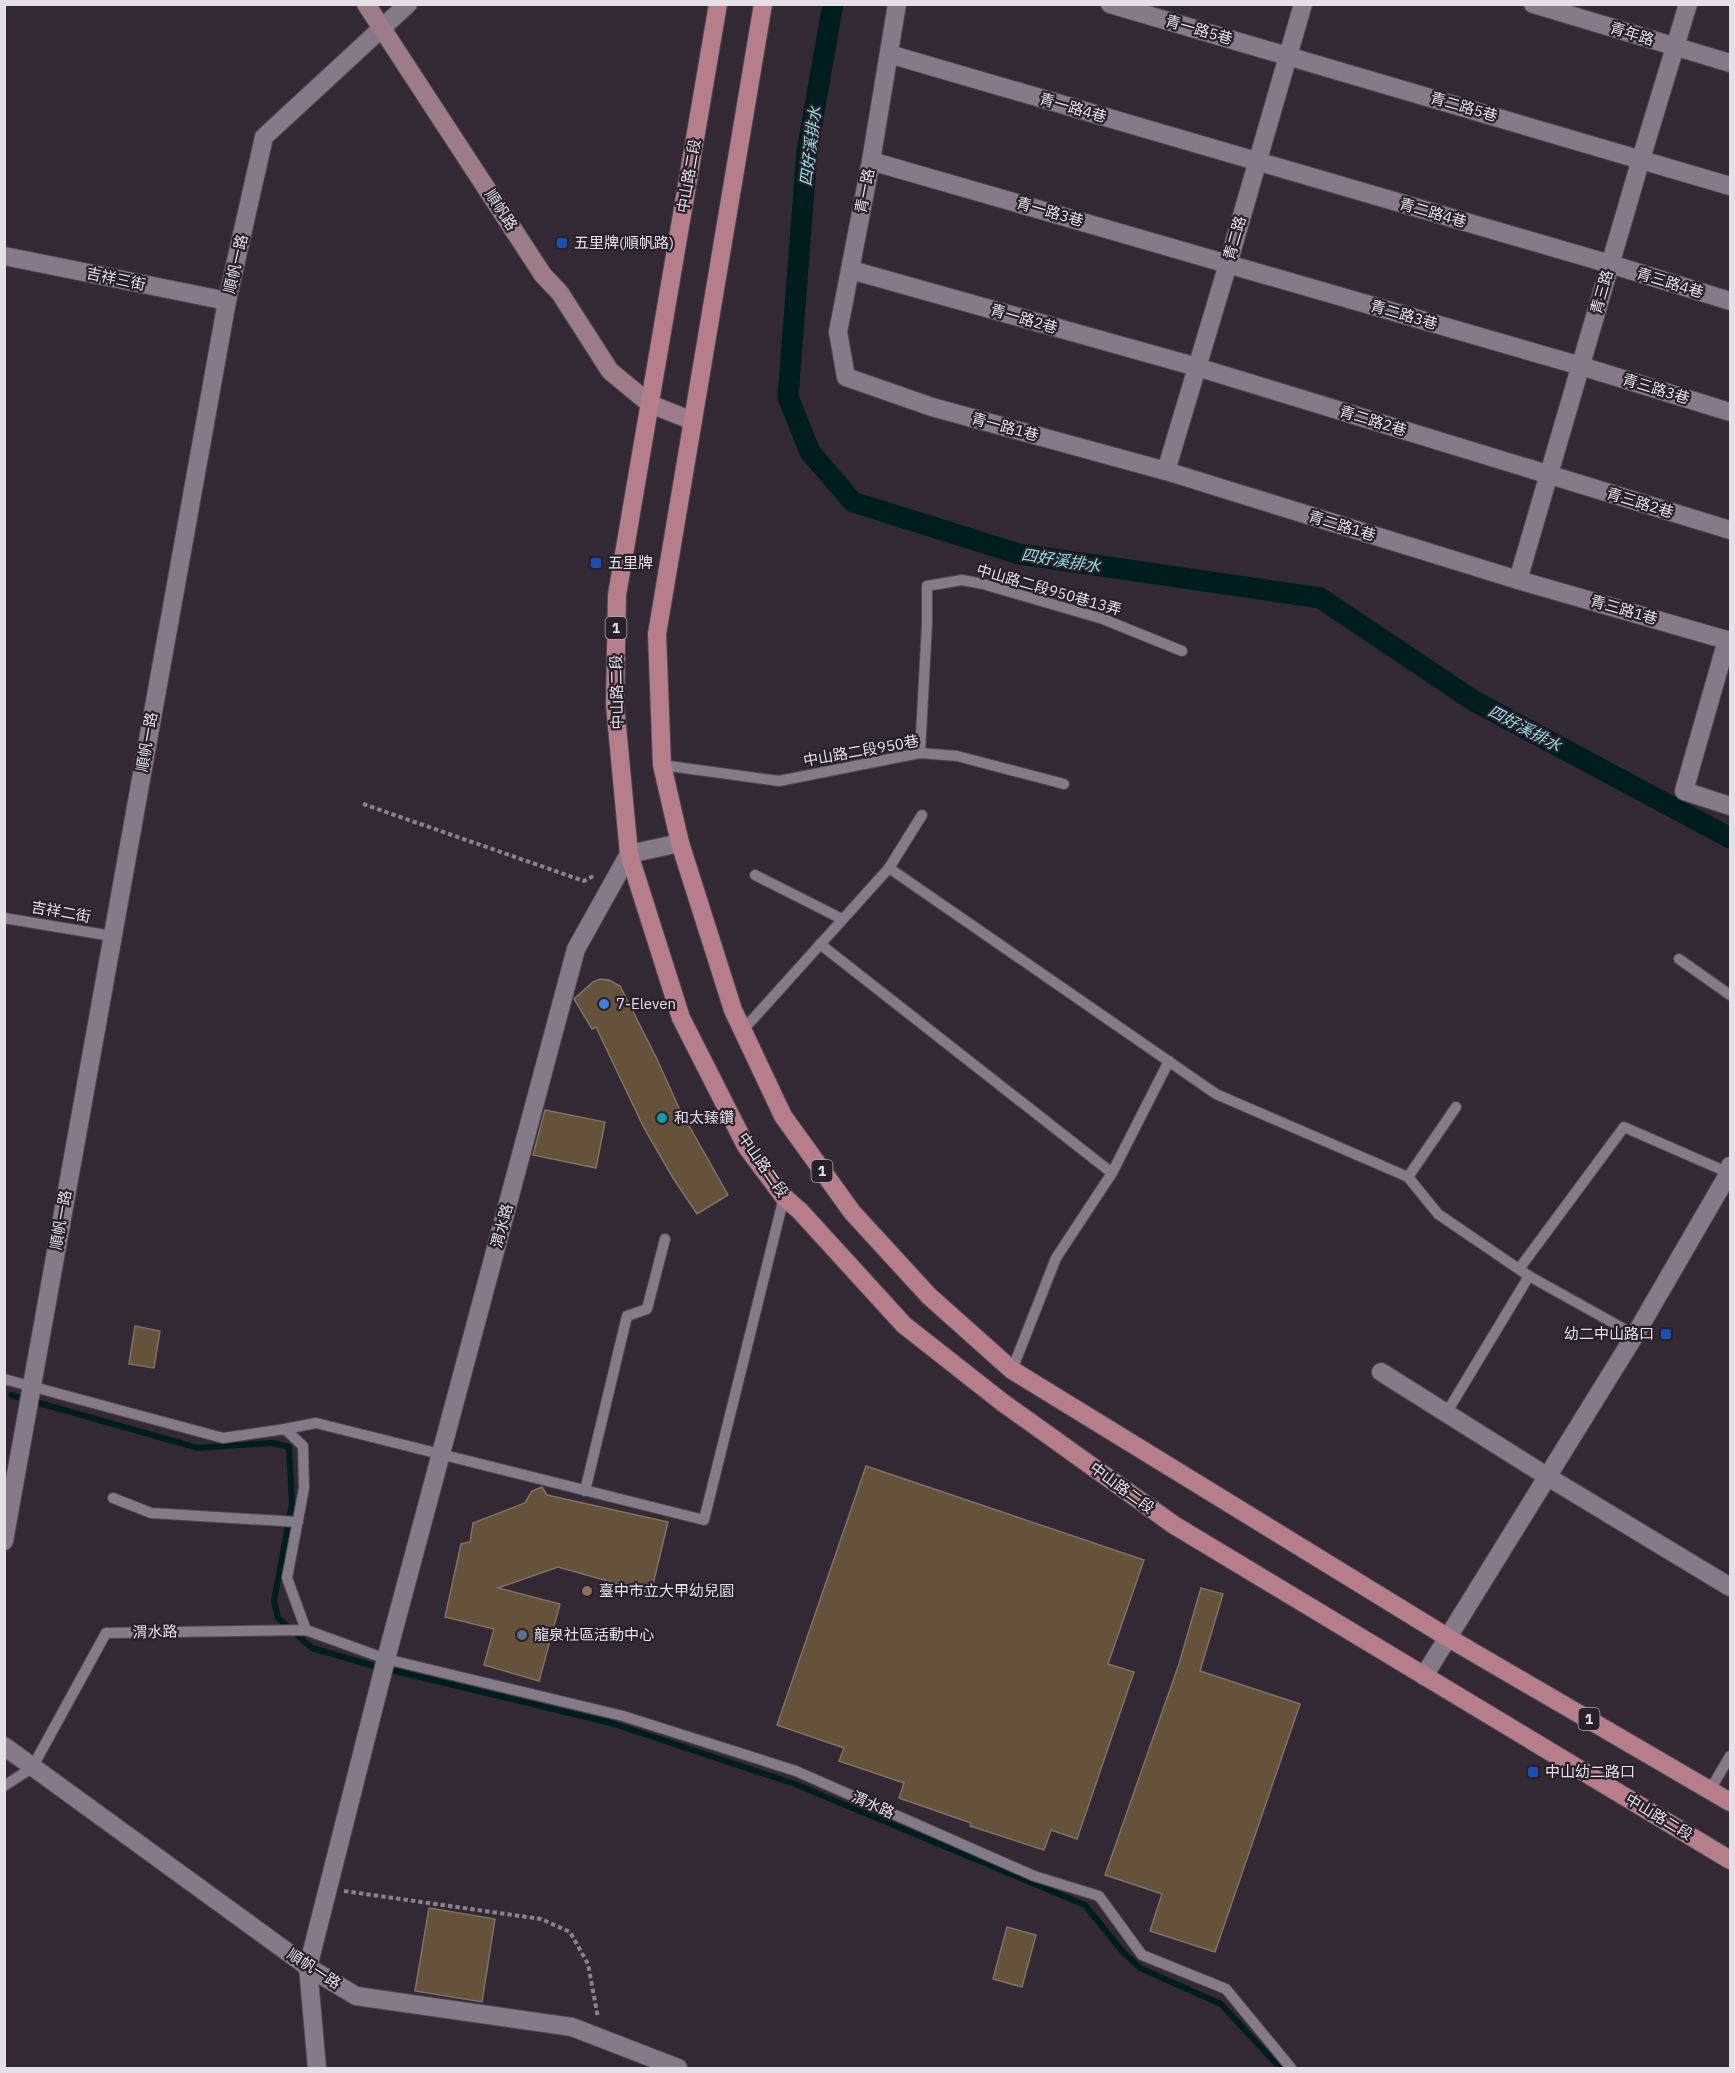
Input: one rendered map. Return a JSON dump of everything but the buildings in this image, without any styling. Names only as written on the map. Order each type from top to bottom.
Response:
[{"type":"main road","name":"中山路二段","points":[[718,4],[617,595],[615,705],[629,854],[681,1018],[746,1146],[784,1197],[800,1211],[904,1325],[1002,1402],[1174,1525],[1731,1860]]},
{"type":"main road","name":"1","points":[[763,4],[657,634],[662,765],[680,843],[733,1010],[783,1116],[852,1212],[929,1296],[1012,1370],[1447,1637],[1731,1802]]},
{"type":"street","name":"順帆路","points":[[366,4],[543,275],[560,293],[610,371],[650,404],[693,421]]},
{"type":"street","name":"順帆一路","points":[[4,1541],[227,302],[264,138],[408,4]]},
{"type":"street","name":"青一路","points":[[846,377],[838,332],[871,160],[897,4]]},
{"type":"street","name":"青一路5巷","points":[[1110,4],[1287,56]]},
{"type":"street","name":"青二路","points":[[1166,471],[1303,4]]},
{"type":"street","name":"青年路","points":[[1533,4],[1731,63]]},
{"type":"street","name":"青三路","points":[[1518,580],[1641,159],[1689,4]]},
{"type":"street","name":"青一路4巷","points":[[889,54],[1257,161]]},
{"type":"street","name":"青二路5巷","points":[[1287,56],[1731,186]]},
{"type":"street","name":"青一路3巷","points":[[871,160],[1228,264]]},
{"type":"street","name":"青二路4巷","points":[[1257,161],[1610,264]]},
{"type":"street","name":"吉祥三街","points":[[4,256],[227,302]]},
{"type":"street","name":"青二路3巷","points":[[1228,264],[1581,366]]},
{"type":"street","name":"青三路4巷","points":[[1610,264],[1731,302]]},
{"type":"street","name":"青一路2巷","points":[[850,270],[1197,368]]},
{"type":"street","name":"青三路3巷","points":[[1581,366],[1731,412]]},
{"type":"street","name":"青二路2巷","points":[[1197,368],[1549,475]]},
{"type":"street","name":"青一路1巷","points":[[846,377],[932,407],[1166,471]]},
{"type":"street","name":"青二路1巷","points":[[1166,471],[1518,580]]},
{"type":"street","name":"青三路2巷","points":[[1549,475],[1731,530]]},
{"type":"street","name":"青三路1巷","points":[[1518,580],[1729,640]]},
{"type":"street","points":[[1729,640],[1684,791],[1731,806]]},
{"type":"street","points":[[629,854],[680,843]]},
{"type":"street","name":"渭水路","points":[[316,2068],[308,1967],[386,1659],[576,949],[629,854]]},
{"type":"street","points":[[1424,1676],[1635,1335],[1730,1170]]},
{"type":"street","points":[[1381,1372],[1548,1477],[1731,1587]]},
{"type":"street","name":"順帆一路","points":[[4,1746],[308,1967],[356,1996],[572,2027],[678,2068]]},
{"type":"lane","name":"中山路二段950巷13弄","points":[[920,753],[927,586],[962,580],[983,584],[1103,619],[1182,651]]},
{"type":"lane","name":"中山路二段950巷","points":[[662,765],[779,781],[920,753],[957,756],[1064,784]]},
{"type":"lane","points":[[742,1030],[889,868],[922,815]]},
{"type":"lane","points":[[889,868],[1216,1094],[1408,1177],[1438,1214],[1529,1276],[1635,1335]]},
{"type":"lane","points":[[755,875],[842,919]]},
{"type":"lane","name":"吉祥二街","points":[[4,918],[112,936]]},
{"type":"lane","points":[[820,944],[1112,1173]]},
{"type":"lane","points":[[1679,959],[1731,994]]},
{"type":"lane","points":[[1012,1370],[1056,1258],[1112,1173],[1168,1061]]},
{"type":"lane","points":[[1408,1177],[1456,1107]]},
{"type":"lane","points":[[1518,1269],[1624,1127],[1730,1170]]},
{"type":"lane","points":[[4,1379],[223,1438],[285,1430],[316,1423],[440,1456],[704,1520],[784,1197]]},
{"type":"lane","points":[[585,1491],[627,1316],[647,1309],[665,1239]]},
{"type":"lane","points":[[1447,1413],[1529,1276]]},
{"type":"lane","points":[[285,1430],[303,1446],[304,1488],[287,1578],[306,1630]]},
{"type":"lane","points":[[113,1498],[151,1513],[298,1522]]},
{"type":"lane","name":"渭水路","points":[[4,1786],[32,1768],[106,1633],[306,1630],[386,1659],[623,1716],[796,1771],[1034,1876],[1099,1896],[1142,1955],[1226,1989],[1291,2068]]},
{"type":"lane","points":[[1710,1790],[1731,1756]]},
{"type":"path","points":[[363,804],[584,881],[602,870]]},
{"type":"path","points":[[328,1889],[541,1919],[570,1932],[588,1964],[601,2039]]},
{"type":"waterway","name":"四好溪排水","points":[[833,4],[807,151],[788,397],[810,452],[853,502],[1019,554],[1320,598],[1474,701],[1730,838]]},
{"type":"waterway","points":[[11,1395],[198,1448],[272,1443],[289,1447],[292,1504],[274,1601],[278,1618],[312,1648],[374,1666],[611,1723],[795,1784],[1085,1905],[1123,1952],[1140,1968],[1221,2004],[1280,2068]]},
{"type":"place","name":"五里牌(順帆路)","points":[[562,243]]},
{"type":"place","name":"五里牌","points":[[596,563]]},
{"type":"place","name":"7-Eleven","points":[[604,1004]]},
{"type":"place","name":"和太臻鑽","points":[[662,1118]]},
{"type":"place","name":"幼二中山路口","points":[[1666,1334]]},
{"type":"place","name":"臺中市立大甲幼兒園","points":[[587,1591]]},
{"type":"place","name":"龍泉社區活動中心","points":[[522,1635]]},
{"type":"place","name":"中山幼二路口","points":[[1533,1772]]}]
